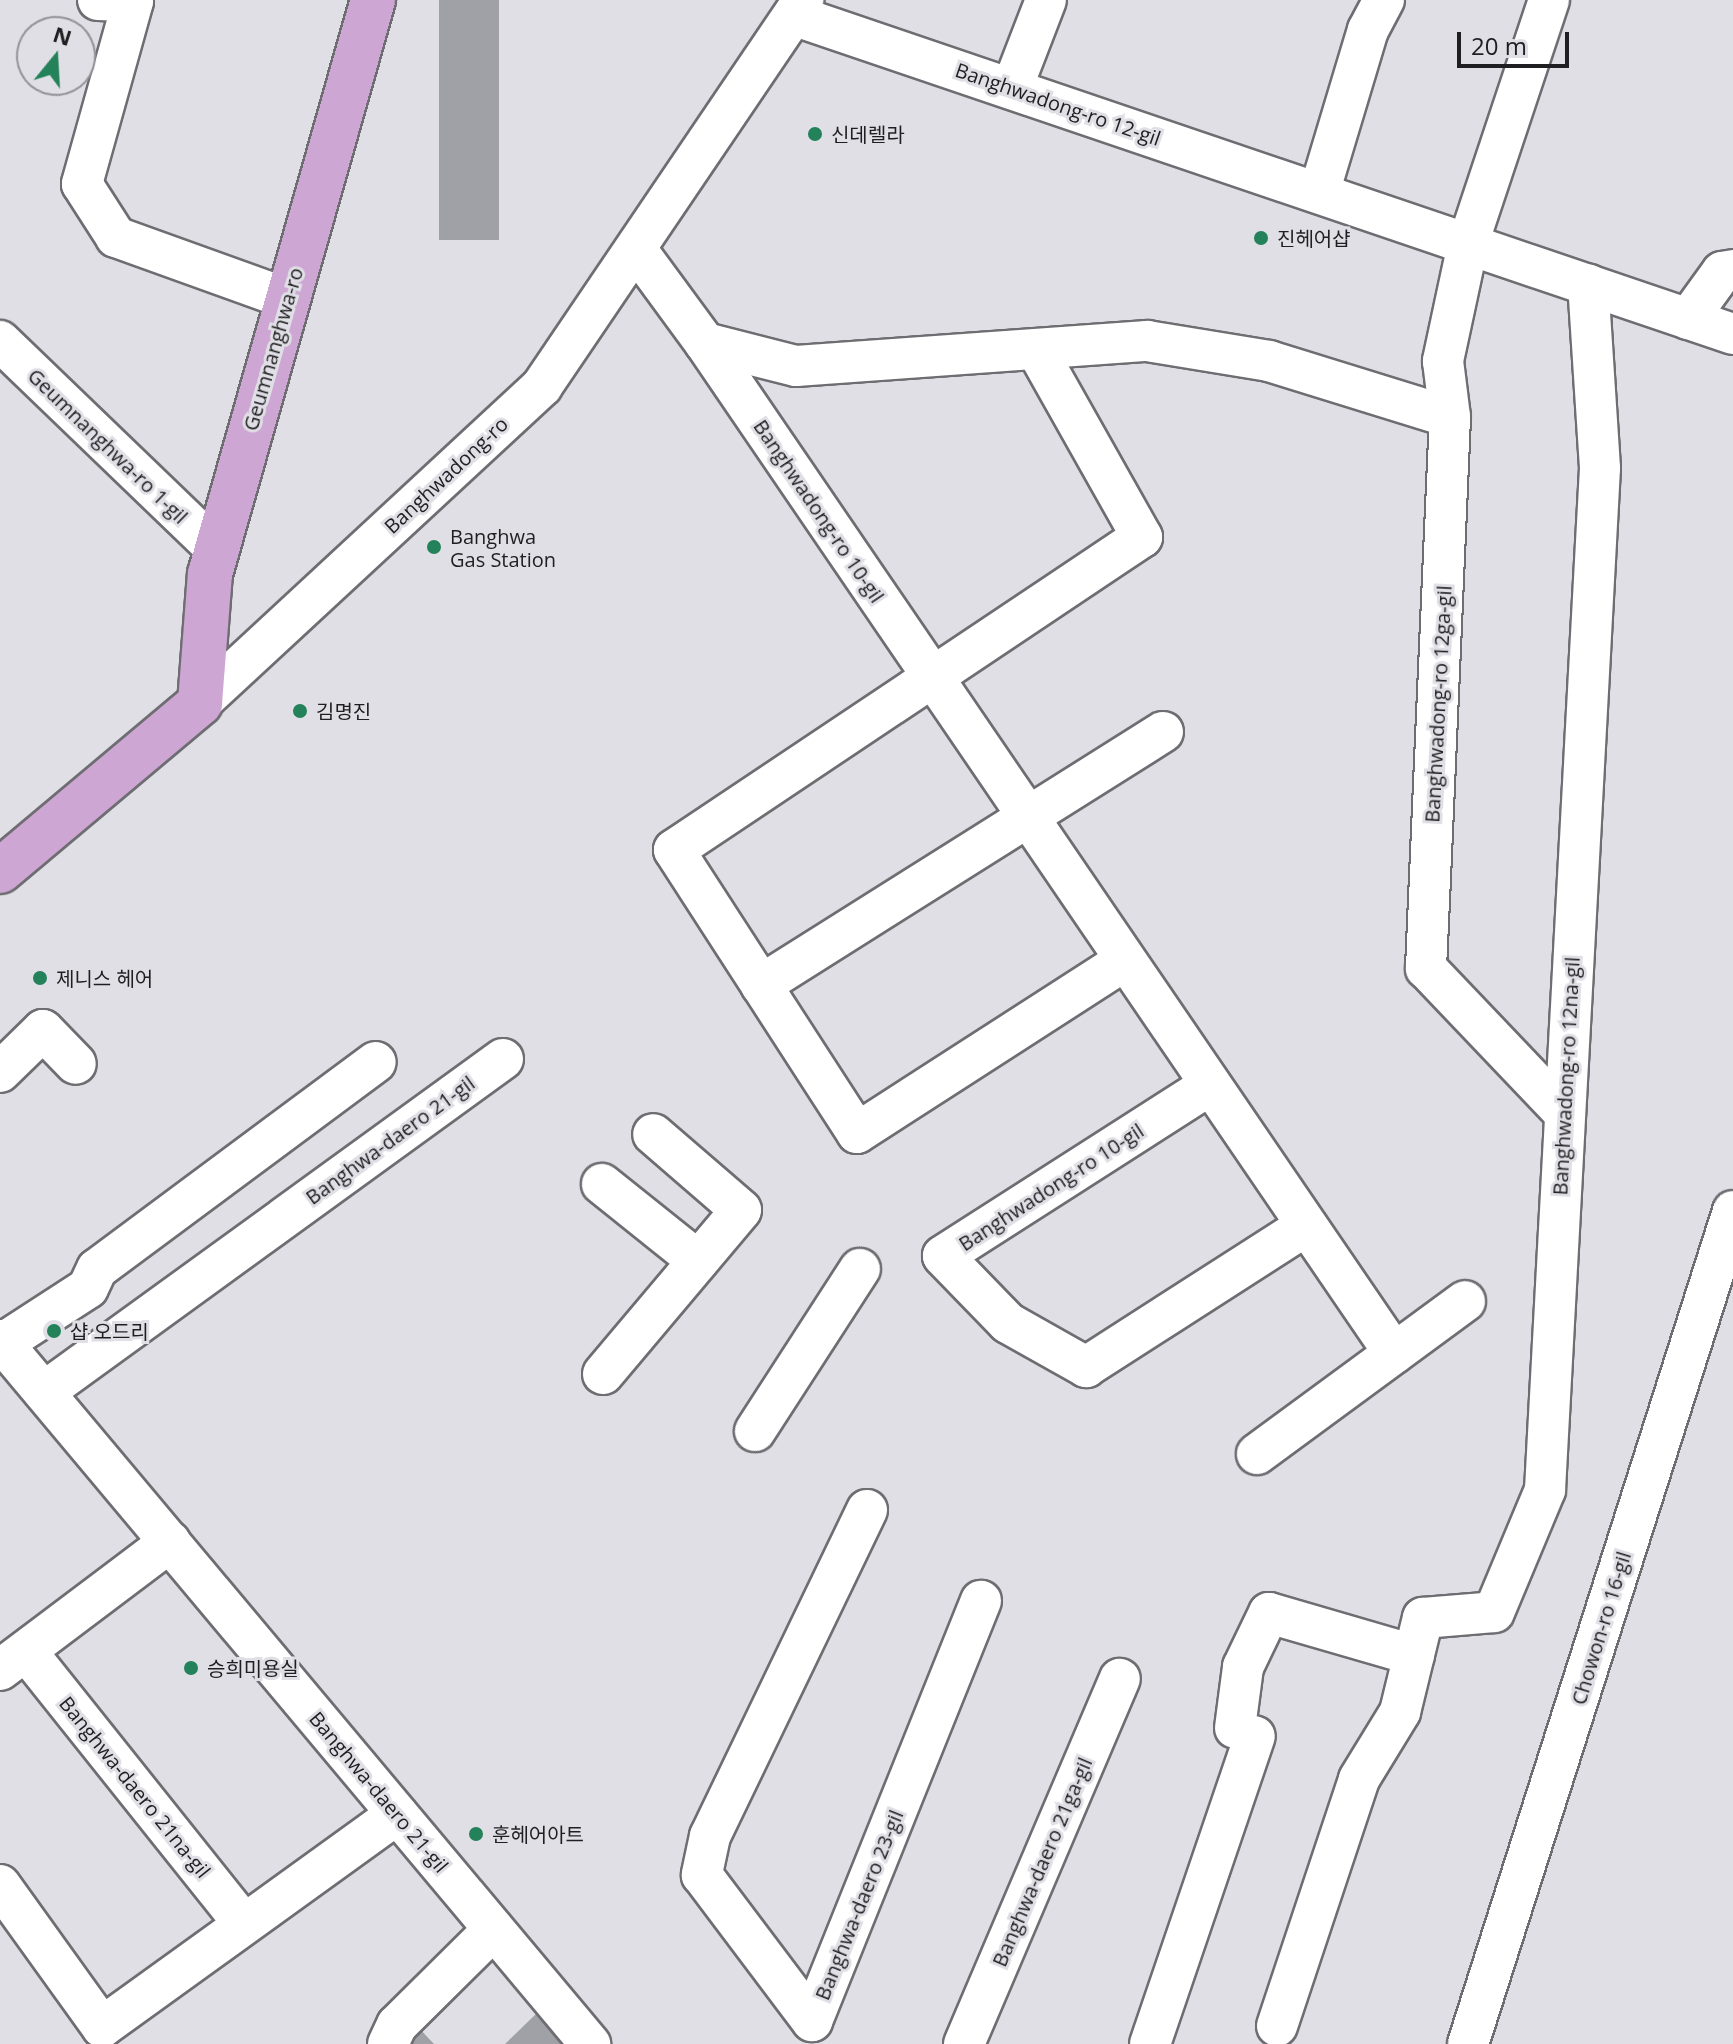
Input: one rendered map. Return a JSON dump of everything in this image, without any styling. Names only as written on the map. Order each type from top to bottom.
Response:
[{"type":"main road","name":"Geumnanghwa-ro","points":[[200,703],[217,550],[373,0]]},
{"type":"main road","name":"Banghwadong-ro","points":[[0,871],[200,703]]},
{"type":"street","points":[[98,0],[133,1],[82,184],[116,237],[288,299]]},
{"type":"street","points":[[1012,88],[1046,0]]},
{"type":"street","points":[[1319,193],[1368,30],[1384,0]]},
{"type":"street","name":"Banghwadong-ro 12ga-gil","points":[[1549,0],[1468,244],[1443,361],[1450,417],[1426,968],[1564,1113]]},
{"type":"street","name":"Banghwadong-ro 12-gil","points":[[800,8],[1012,88],[1733,334]]},
{"type":"street","name":"Banghwadong-ro","points":[[200,703],[542,386],[800,8]]},
{"type":"street","name":"Banghwadong-ro 10-gil","points":[[636,249],[705,343],[1394,1353]]},
{"type":"street","points":[[1688,319],[1722,272],[1733,270]]},
{"type":"street","name":"Banghwadong-ro 12na-gil","points":[[1277,2026],[1359,1779],[1400,1712],[1423,1618],[1494,1612],[1545,1490],[1600,468],[1588,284]]},
{"type":"street","name":"Geumnanghwa-ro 1-gil","points":[[0,341],[217,550]]},
{"type":"street","points":[[705,343],[796,366],[1147,341],[1254,358],[1450,417]]},
{"type":"street","points":[[1036,349],[1142,537],[674,850],[857,1133],[1125,960]]},
{"type":"street","points":[[761,985],[1163,732]]},
{"type":"street","points":[[0,1072],[43,1030],[76,1064]]},
{"type":"street","name":"Banghwa-daero 21-gil","points":[[44,1392],[503,1059]]},
{"type":"street","name":"Banghwa-daero 21-gil","points":[[376,1062],[97,1269],[88,1288],[2,1342],[590,2044]]},
{"type":"street","name":"Banghwadong-ro 10-gil","points":[[1210,1085],[943,1256],[1008,1323],[1086,1367],[1306,1226]]},
{"type":"street","points":[[603,1374],[741,1210],[653,1134]]},
{"type":"street","points":[[602,1184],[698,1261]]},
{"type":"street","name":"Chowon-ro 16-gil","points":[[1468,2044],[1733,1211]]},
{"type":"street","points":[[755,1431],[860,1269]]},
{"type":"street","points":[[1257,1454],[1465,1301]]},
{"type":"street","name":"Banghwa-daero 23-gil","points":[[867,1510],[710,1836],[702,1875],[812,2021],[981,1601]]},
{"type":"street","name":"Banghwa-daero 21na-gil","points":[[170,1542],[13,1660],[244,1924]]},
{"type":"street","points":[[1150,2044],[1245,1732],[1243,1667],[1269,1613],[1414,1655]]},
{"type":"street","name":"Banghwa-daero 21ga-gil","points":[[964,2044],[1120,1679]]},
{"type":"street","points":[[0,1885],[102,2027],[397,1814]]},
{"type":"street","points":[[388,2044],[397,2025],[494,1929]]},
{"type":"building","points":[[439,0],[499,0],[499,240],[439,240]]},
{"type":"building","points":[[539,2011],[568,2044],[505,2044]]},
{"type":"building","points":[[417,2026],[434,2044],[403,2044]]},
{"type":"place","name":"신데렐라","points":[[815,134]]},
{"type":"place","name":"진헤어샵","points":[[1261,238]]},
{"type":"place","name":"Banghwa Gas Station","points":[[434,547]]},
{"type":"place","name":"김명진","points":[[300,711]]},
{"type":"place","name":"제니스 헤어","points":[[40,978]]},
{"type":"place","name":"샵 오드리","points":[[54,1331]]},
{"type":"place","name":"승희미용실","points":[[191,1668]]},
{"type":"place","name":"훈헤어아트","points":[[476,1834]]}]
